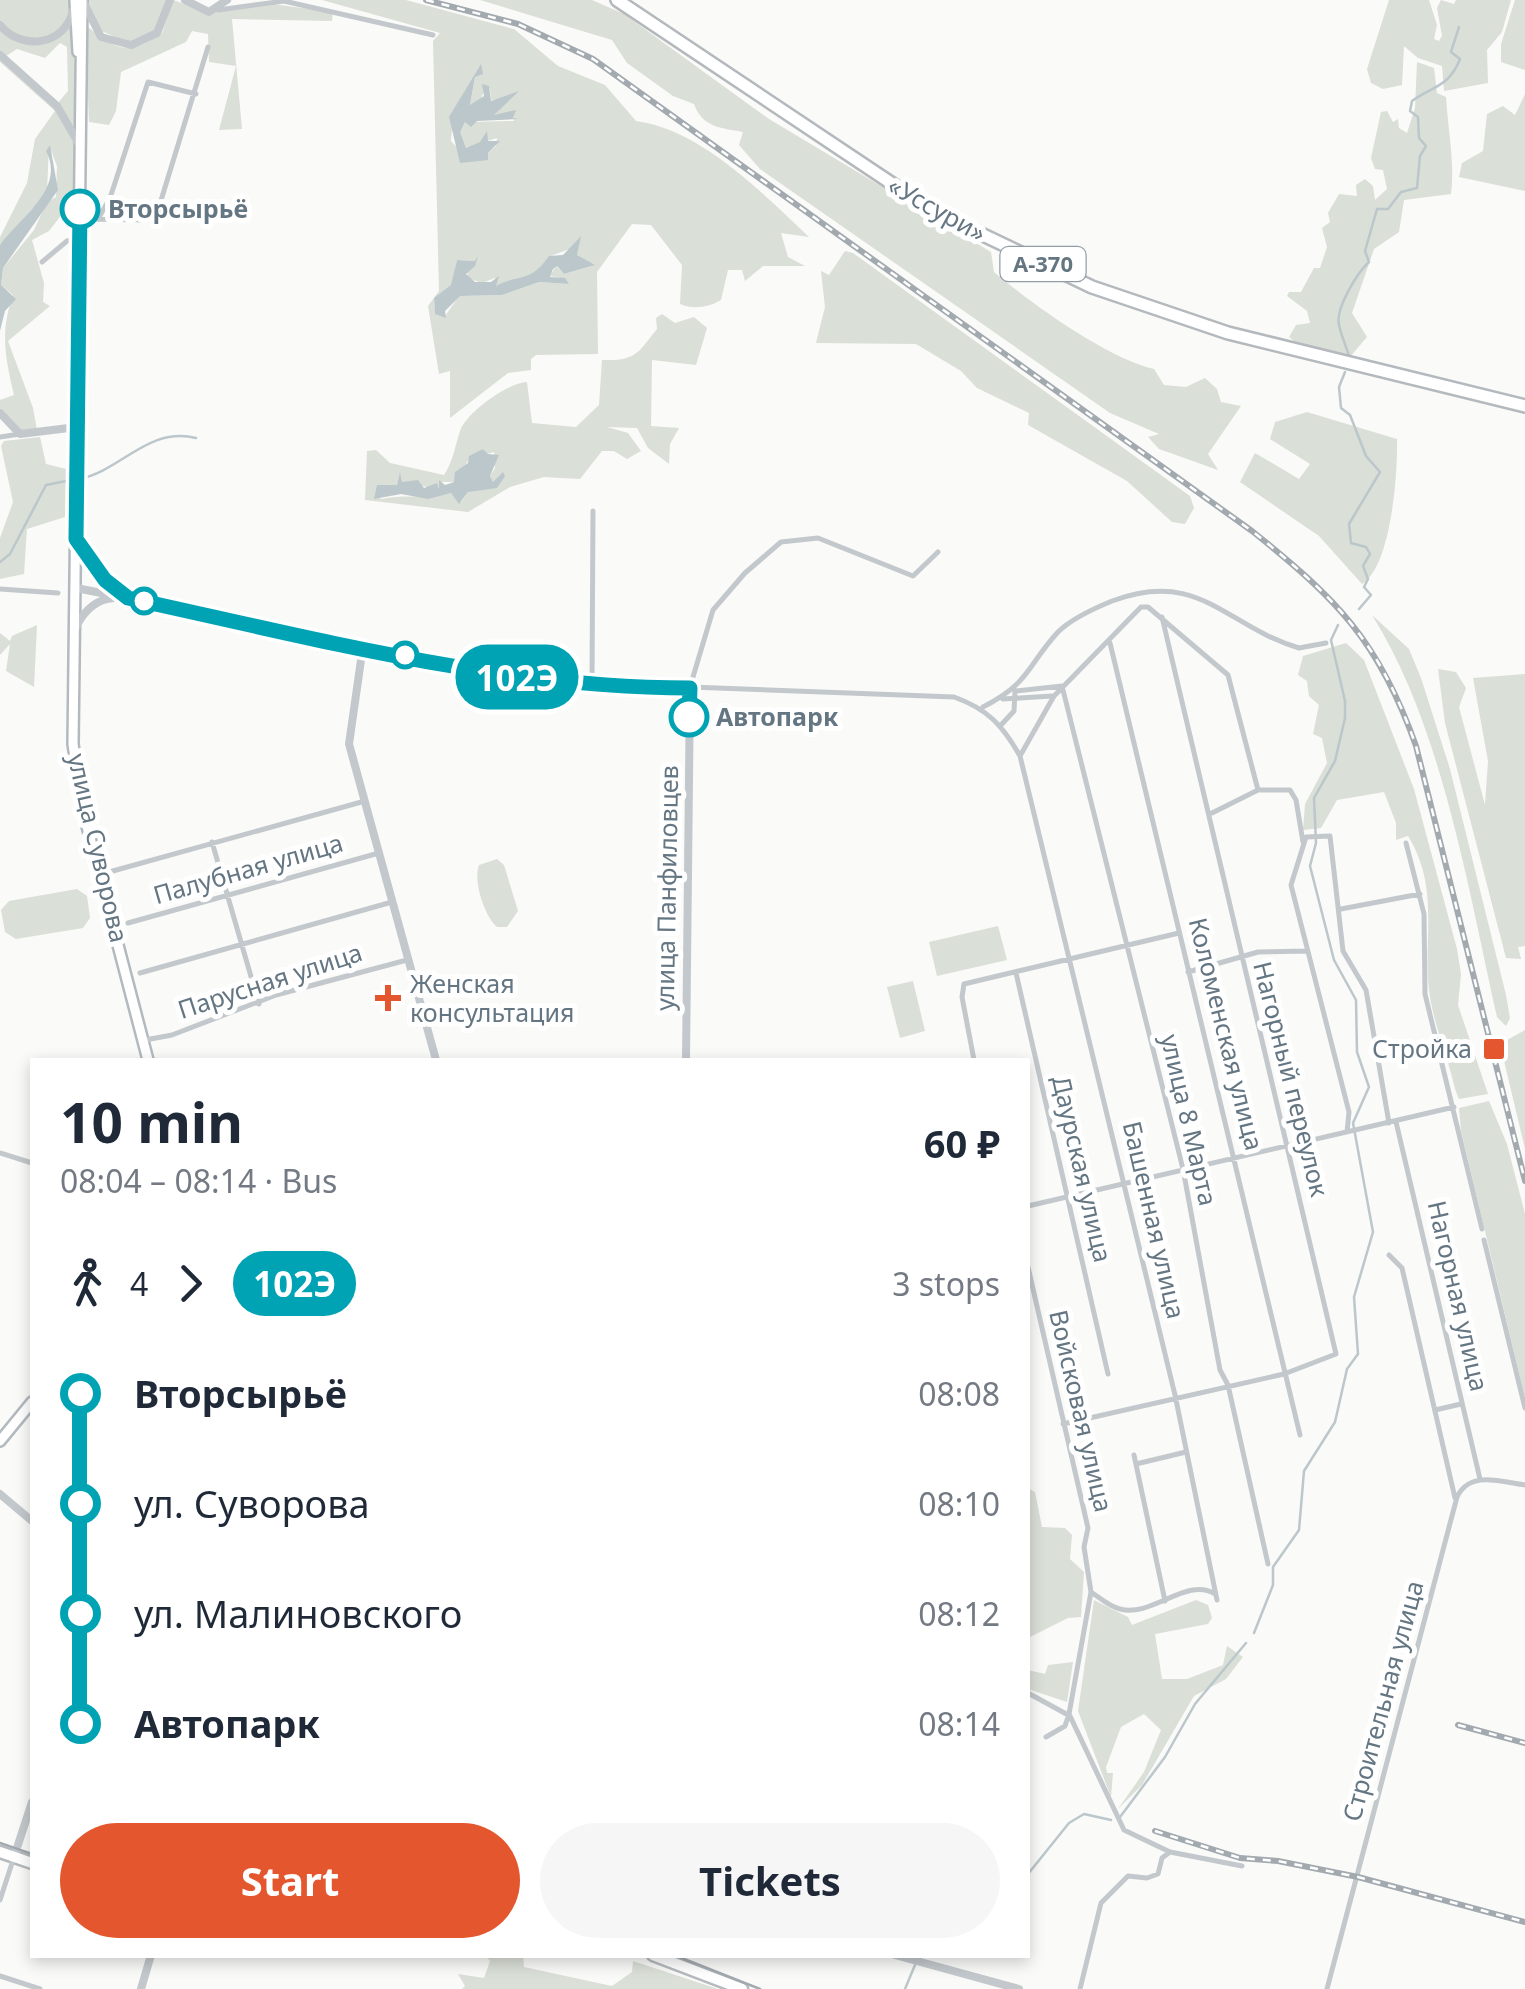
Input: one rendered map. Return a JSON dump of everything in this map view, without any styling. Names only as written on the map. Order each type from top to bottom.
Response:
[{"type":"highway","name":"«Уссури»","points":[[616,0],[904,192],[979,234],[1092,287],[1228,333],[1525,406]]},
{"type":"main road","name":"улица Суворова","points":[[79,0],[83,154],[75,773],[148,1058]]},
{"type":"main road","points":[[0,1441],[30,1404]]},
{"type":"main road","points":[[0,1852],[30,1862]]},
{"type":"main road","points":[[660,1958],[742,1989]]},
{"type":"street","points":[[79,0],[101,36],[131,44],[157,33],[170,0]]},
{"type":"street","points":[[0,25],[20,41],[45,40],[66,26],[79,0]]},
{"type":"street","points":[[184,0],[202,11],[265,1],[335,10]]},
{"type":"street","points":[[218,10],[227,0]]},
{"type":"street","points":[[304,0],[433,35]]},
{"type":"street","points":[[80,220],[155,220],[208,48]]},
{"type":"street","points":[[0,56],[56,105],[83,154]]},
{"type":"street","points":[[98,219],[110,198],[148,82],[196,94]]},
{"type":"street","points":[[42,262],[67,241],[80,238]]},
{"type":"street","points":[[0,413],[20,434]]},
{"type":"street","points":[[0,438],[77,427]]},
{"type":"street","points":[[592,685],[593,511]]},
{"type":"street","points":[[690,688],[713,610],[745,573],[781,542],[818,538],[913,576],[938,552]]},
{"type":"street","points":[[76,539],[105,580],[128,598]]},
{"type":"street","points":[[76,588],[524,678],[592,685],[941,696],[983,708],[1016,690],[1062,686]]},
{"type":"street","points":[[1001,725],[1014,711],[1016,690],[1060,630],[1096,608],[1147,589],[1208,598],[1289,645],[1305,650],[1326,643]]},
{"type":"street","points":[[0,590],[58,593]]},
{"type":"street","points":[[75,630],[84,612],[103,599],[128,598]]},
{"type":"street","points":[[1020,756],[1062,686],[1144,606],[1162,616],[1228,675],[1258,790]]},
{"type":"street","name":"Нагорный переулок","points":[[1162,616],[1336,1354],[1284,1374]]},
{"type":"street","name":"Коломенская улица","points":[[1110,643],[1236,1155],[1300,1435]]},
{"type":"street","points":[[362,646],[348,744],[435,1058]]},
{"type":"street","name":"улица 8 Марта","points":[[1062,686],[1183,1168],[1220,1370],[1228,1385],[1268,1564]]},
{"type":"street","name":"улица Панфиловцев","points":[[686,1058],[690,688]]},
{"type":"street","points":[[1000,698],[1054,696]]},
{"type":"street","name":"Башенная улица","points":[[983,708],[1001,725],[1020,756],[1175,1395],[1217,1600],[1203,1589],[1165,1601]]},
{"type":"street","points":[[1211,814],[1258,790],[1290,790],[1296,800],[1303,842],[1290,885],[1349,1112],[1346,1132]]},
{"type":"street","points":[[102,874],[364,802]]},
{"type":"street","name":"Нагорная улица","points":[[1303,842],[1306,838],[1330,836],[1343,951],[1363,982],[1368,1001],[1392,1123],[1480,1479]]},
{"type":"street","points":[[212,842],[259,1004]]},
{"type":"street","points":[[1406,843],[1426,932],[1425,994],[1482,1229]]},
{"type":"street","name":"Палубная улица","points":[[128,923],[379,853]]},
{"type":"street","points":[[1340,909],[1420,894]]},
{"type":"street","points":[[140,974],[392,902]]},
{"type":"street","points":[[974,1058],[961,986],[1180,933]]},
{"type":"street","points":[[1188,972],[1258,952],[1306,951]]},
{"type":"street","name":"Парусная улица","points":[[145,1040],[172,1035],[259,1004],[409,960]]},
{"type":"street","name":"Даурская улица","points":[[1016,973],[1108,1374]]},
{"type":"street","points":[[1030,1206],[1454,1107]]},
{"type":"street","points":[[0,1153],[30,1162]]},
{"type":"street","points":[[1484,1240],[1525,1408]]},
{"type":"street","points":[[1389,1254],[1402,1268],[1456,1500]]},
{"type":"street","name":"Войсковая улица","points":[[1030,1276],[1088,1528],[1084,1547],[1091,1592],[1069,1714]]},
{"type":"street","points":[[1063,1424],[1175,1395],[1284,1374]]},
{"type":"street","points":[[1435,1410],[1462,1404]]},
{"type":"street","points":[[1136,1464],[1186,1452]]},
{"type":"street","points":[[1091,1592],[1118,1610],[1144,1610],[1165,1601],[1134,1455]]},
{"type":"street","points":[[1456,1500],[1462,1486],[1480,1479],[1525,1485]]},
{"type":"street","points":[[0,1494],[30,1519]]},
{"type":"street","name":"Строительная улица","points":[[1327,1989],[1456,1500]]},
{"type":"street","points":[[1030,1694],[1069,1714],[1120,1825],[1170,1852],[1242,1866]]},
{"type":"street","points":[[1046,1737],[1065,1726],[1069,1714]]},
{"type":"street","points":[[0,1900],[30,1808]]},
{"type":"street","points":[[1080,1989],[1104,1898],[1128,1876],[1147,1878],[1158,1874],[1162,1858],[1170,1852]]},
{"type":"street","points":[[141,1989],[150,1958]]},
{"type":"street","points":[[906,1958],[1019,1989]]},
{"type":"street","points":[[0,1976],[40,1989]]},
{"type":"shaded area","points":[[0,0],[73,0],[78,175],[70,204],[49,231],[32,240],[44,283],[43,302],[50,306],[8,341],[33,408],[37,430],[21,431],[0,408],[0,400],[14,395],[5,345],[13,295],[1,285],[3,268],[34,230],[47,202],[56,197],[57,166],[49,145],[47,192],[0,245],[0,237],[27,183],[35,139],[55,111],[0,62]],"holes":[[[60,43],[67,47],[68,91],[56,105],[3,58],[17,49],[45,58]]]},
{"type":"shaded area","points":[[87,0],[168,0],[157,29],[127,42],[99,30]]},
{"type":"shaded area","points":[[173,0],[211,13],[265,3],[333,12],[332,21],[232,19],[242,129],[219,130],[236,66],[209,62],[208,34],[192,31],[186,42],[121,72],[116,111],[109,125],[89,122],[85,25],[119,47],[137,46],[162,33]]},
{"type":"shaded area","points":[[322,0],[406,0],[514,29],[558,66],[605,85],[636,121],[684,137],[730,166],[809,237],[781,233],[788,257],[805,266],[763,266],[745,281],[742,270],[728,270],[721,300],[701,307],[685,306],[680,304],[682,265],[651,225],[632,224],[597,272],[598,354],[536,355],[531,359],[531,370],[508,373],[450,418],[450,371],[439,374],[428,306],[439,291],[433,41],[440,33]],"holes":[[[475,77],[470,105],[479,103],[486,87],[490,89],[491,100],[506,99],[494,115],[513,116],[514,121],[465,122],[459,132],[466,148],[497,138],[496,146],[483,158],[468,160],[451,141],[456,110]],[[578,246],[577,255],[592,266],[564,274],[556,266],[550,276],[565,279],[569,284],[539,282],[502,295],[459,296],[445,316],[435,314],[434,299],[452,285],[457,260],[475,261],[467,269],[468,278],[482,283],[495,278],[496,286],[534,276],[553,255]]]},
{"type":"shaded area","points":[[480,0],[592,0],[624,14],[769,119],[991,252],[994,272],[1071,328],[1115,354],[1154,369],[1164,385],[1186,387],[1205,378],[1217,389],[1221,402],[1241,406],[1208,454],[1218,470],[1159,449],[1148,437],[1159,434],[1110,413],[760,169],[739,145],[743,132],[707,122],[694,104],[673,96],[627,63],[612,40]]},
{"type":"shaded area","points":[[1389,0],[1429,0],[1437,25],[1434,39],[1439,41],[1442,36],[1437,8],[1441,0],[1454,4],[1456,0],[1511,0],[1502,32],[1487,50],[1488,83],[1444,91],[1442,66],[1418,58],[1404,46],[1402,85],[1383,89],[1371,83],[1367,69]]},
{"type":"shaded area","points":[[1515,0],[1525,0],[1525,70],[1501,62],[1501,44]]},
{"type":"shaded area","points":[[1417,62],[1434,68],[1437,93],[1446,97],[1451,194],[1404,200],[1399,232],[1374,249],[1352,313],[1367,337],[1349,358],[1294,341],[1289,337],[1296,325],[1310,323],[1307,311],[1287,296],[1289,292],[1301,292],[1314,268],[1320,268],[1327,247],[1322,228],[1330,222],[1328,213],[1339,194],[1357,196],[1356,185],[1365,179],[1373,186],[1375,200],[1387,189],[1383,170],[1375,169],[1371,158],[1381,112],[1387,111],[1393,122],[1398,119],[1399,128],[1407,133],[1415,108]]},
{"type":"shaded area","points":[[481,64],[483,74],[475,77],[470,105],[484,96],[482,84],[489,86],[491,101],[519,91],[494,115],[516,110],[513,118],[518,119],[477,121],[471,127],[465,122],[460,132],[466,148],[480,142],[487,131],[488,141],[500,141],[488,153],[488,160],[460,163],[449,117]]},
{"type":"shaded area","points":[[1525,94],[1525,191],[1459,177],[1462,163],[1483,151],[1487,114],[1503,106],[1515,115]]},
{"type":"shaded area","points":[[50,145],[58,190],[3,268],[1,285],[16,299],[5,311],[0,331],[0,245],[46,190],[51,165],[46,151]]},
{"type":"shaded area","points":[[581,236],[577,255],[595,265],[564,274],[557,266],[553,269],[550,277],[565,278],[569,284],[539,282],[502,295],[460,296],[445,311],[446,318],[435,314],[434,298],[451,285],[457,260],[475,261],[478,256],[475,266],[466,274],[475,282],[491,282],[499,276],[496,286],[530,274],[549,256],[563,255]]},
{"type":"shaded area","points":[[845,251],[853,253],[1190,496],[1194,508],[1185,524],[1172,522],[1127,481],[1028,425],[1029,413],[977,388],[961,371],[916,344],[816,343],[825,307],[821,271],[829,275]]},
{"type":"shaded area","points":[[662,314],[675,323],[694,317],[707,328],[696,365],[652,360],[651,426],[679,428],[670,444],[669,464],[648,448],[637,428],[607,427],[628,433],[641,451],[627,459],[614,451],[602,451],[580,479],[544,477],[510,487],[468,512],[365,500],[367,451],[376,450],[390,463],[444,475],[460,431],[470,416],[499,393],[519,384],[527,382],[532,423],[576,427],[599,405],[602,360],[635,354],[657,329],[656,318]],"holes":[[[483,449],[487,454],[494,452],[495,468],[490,476],[492,483],[500,477],[500,484],[468,492],[461,502],[451,493],[381,499],[376,490],[397,485],[400,473],[402,482],[438,489],[440,482],[454,482],[470,458]]]},
{"type":"shaded area","points":[[1307,412],[1397,439],[1394,495],[1386,540],[1372,574],[1362,584],[1319,536],[1240,482],[1255,453],[1299,479],[1310,464],[1270,439],[1275,422]]},
{"type":"shaded area","points":[[40,437],[46,464],[66,469],[65,517],[27,529],[24,574],[0,579],[0,538],[13,502],[1,446],[4,441]]},
{"type":"shaded area","points":[[483,449],[499,455],[490,476],[493,482],[503,472],[505,476],[497,488],[468,492],[459,504],[451,493],[428,499],[401,494],[374,499],[377,485],[397,485],[400,472],[402,482],[418,480],[424,488],[437,483],[439,489],[439,480],[445,485],[454,482],[455,472],[468,463],[469,456]]},
{"type":"shaded area","points":[[1372,615],[1409,649],[1421,678],[1450,769],[1506,995],[1510,1018],[1506,1026],[1497,1017],[1435,757],[1417,706]]},
{"type":"shaded area","points":[[37,625],[34,687],[6,671],[10,644],[0,655],[0,633],[10,641],[12,636]]},
{"type":"shaded area","points":[[1346,643],[1364,660],[1414,789],[1457,949],[1461,974],[1458,1005],[1488,1094],[1459,1099],[1455,1089],[1429,990],[1424,875],[1408,836],[1396,840],[1396,823],[1384,792],[1337,800],[1321,828],[1303,830],[1305,804],[1327,763],[1322,738],[1313,734],[1319,705],[1309,696],[1307,681],[1298,675],[1303,656]]},
{"type":"shaded area","points":[[1438,669],[1456,672],[1466,688],[1459,707],[1485,805],[1488,761],[1473,678],[1525,674],[1525,946],[1518,947],[1521,959],[1506,958],[1445,723]]},
{"type":"shaded area","points":[[497,859],[504,865],[518,911],[507,927],[497,927],[492,922],[479,888],[479,865]]},
{"type":"shaded area","points":[[77,889],[87,896],[90,918],[83,928],[16,939],[5,932],[1,910],[9,901]]},
{"type":"shaded area","points":[[998,926],[1007,960],[937,976],[929,942]]},
{"type":"shaded area","points":[[913,981],[925,1031],[900,1038],[887,987]]},
{"type":"shaded area","points":[[1525,1030],[1525,1149],[1500,1044]]},
{"type":"shaded area","points":[[1489,1101],[1507,1144],[1525,1214],[1525,1398],[1461,1131],[1459,1108]]},
{"type":"shaded area","points":[[1030,1489],[1035,1492],[1042,1527],[1065,1528],[1072,1535],[1070,1559],[1084,1572],[1081,1617],[1068,1618],[1030,1637]]},
{"type":"shaded area","points":[[1094,1600],[1128,1617],[1132,1625],[1196,1600],[1208,1605],[1212,1618],[1208,1624],[1155,1634],[1162,1679],[1187,1679],[1223,1665],[1227,1646],[1243,1657],[1226,1679],[1194,1696],[1142,1785],[1118,1809],[1144,1772],[1161,1730],[1144,1714],[1121,1727],[1106,1767],[1107,1773],[1113,1773],[1111,1797],[1078,1711]]},
{"type":"shaded area","points":[[1073,1662],[1067,1702],[1030,1690],[1030,1670],[1045,1674],[1048,1665]]},
{"type":"shaded area","points":[[488,1958],[523,1958],[524,1967],[612,1986],[632,1972],[633,1961],[718,1989],[462,1989],[465,1986],[458,1974],[484,1978]]},
{"type":"waterway","points":[[1349,356],[1339,325],[1340,309],[1369,262],[1365,251],[1377,209],[1388,209],[1401,192],[1417,188],[1420,156],[1426,146],[1419,138],[1418,117],[1410,111],[1412,101],[1446,81],[1456,68],[1460,59],[1451,52],[1459,27]]},
{"type":"waterway","points":[[1345,372],[1339,387],[1341,408],[1350,415],[1366,456],[1380,472],[1349,524],[1351,543],[1366,547],[1370,554],[1363,566],[1368,579],[1364,587],[1371,595],[1359,609]]},
{"type":"waterway","points":[[79,479],[163,438],[196,438]]},
{"type":"waterway","points":[[0,562],[10,554],[46,485],[71,480]]},
{"type":"waterway","points":[[1254,1633],[1273,1585],[1273,1567],[1299,1530],[1304,1471],[1335,1422],[1347,1369],[1358,1354],[1354,1297],[1373,1232],[1353,1123],[1369,1087],[1357,1052],[1356,1000],[1334,960],[1310,866],[1316,843],[1314,798],[1335,761],[1345,718],[1345,701],[1331,640],[1338,625]]},
{"type":"waterway","points":[[1120,1817],[1165,1757],[1195,1704],[1246,1643]]},
{"type":"waterway","points":[[1030,1872],[1069,1823],[1084,1814],[1111,1820]]},
{"type":"waterway","points":[[905,1989],[915,1965]]},
{"type":"tram line","points":[[0,1843],[30,1853]]},
{"type":"tram line","points":[[682,1958],[760,1989]]},
{"type":"railway","points":[[426,0],[518,24],[593,59],[1252,531],[1331,601],[1387,678],[1416,746],[1525,1181]]},
{"type":"railway","points":[[1458,1725],[1525,1743]]},
{"type":"railway","points":[[1155,1831],[1240,1858],[1278,1861],[1358,1877],[1525,1922]]},
{"type":"bus line","name":"102Э","points":[[80,209],[76,539],[105,580],[128,598],[524,678],[627,688],[690,688],[689,717]]},
{"type":"place","name":"Вторсырьё","points":[[80,209]]},
{"type":"place","name":"Автопарк","points":[[689,717]]},
{"type":"place","name":"Женская консультация","points":[[388,998]]},
{"type":"place","name":"Стройка","points":[[1494,1049]]}]
